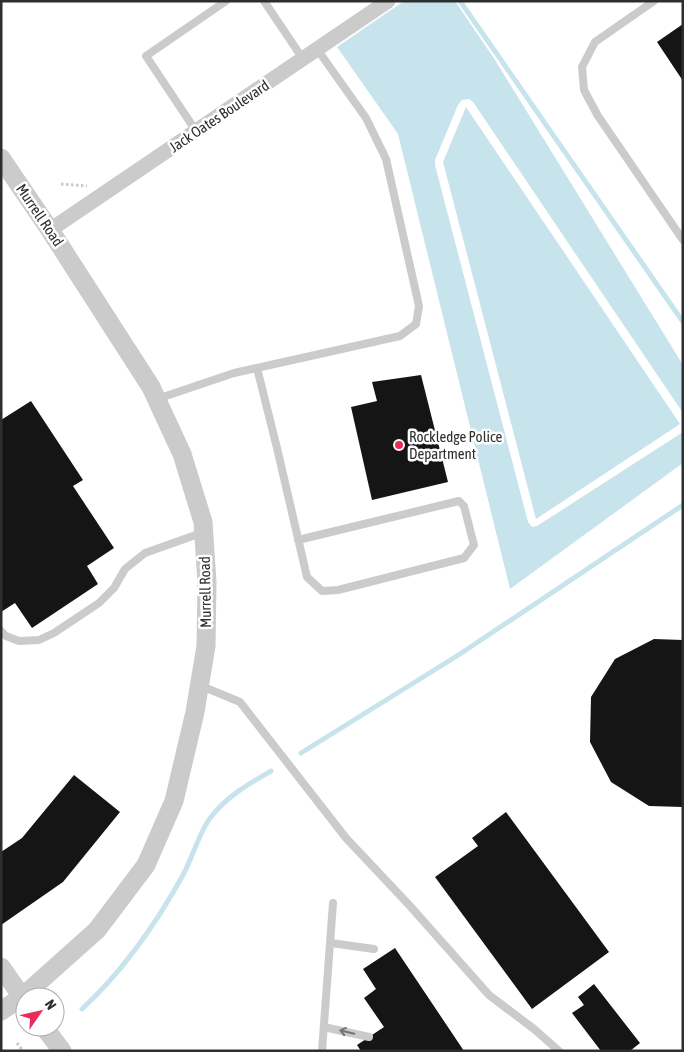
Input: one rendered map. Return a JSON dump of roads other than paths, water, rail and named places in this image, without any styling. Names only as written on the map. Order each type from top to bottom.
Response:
[{"type":"street","name":"Jack Oates Boulevard","points":[[50,230],[388,1]]},
{"type":"street","name":"Murrell Road","points":[[1,158],[115,330],[156,400],[182,454],[202,522],[207,582],[206,646],[174,801],[146,865],[97,930],[37,987]]},
{"type":"street","points":[[1,966],[16,987]]},
{"type":"street","name":"Murrell Road","points":[[1,1011],[15,1004]]},
{"type":"street","points":[[51,1037],[60,1049]]},
{"type":"lane","points":[[196,131],[146,56],[226,1]]},
{"type":"lane","points":[[264,1],[303,59]]},
{"type":"lane","points":[[654,1],[596,42],[582,67],[584,90],[598,116],[683,240]]},
{"type":"lane","points":[[156,400],[234,373],[400,336],[416,324],[419,306],[386,160],[366,118],[317,49]]},
{"type":"lane","points":[[257,368],[307,578],[322,591],[338,590],[464,558],[474,546],[464,506],[459,501],[298,540]]},
{"type":"lane","points":[[3,636],[20,642],[39,640],[54,633],[100,603],[114,588],[125,569],[145,553],[204,532]]},
{"type":"lane","points":[[199,685],[240,702],[346,838],[410,906],[488,995],[534,1029],[559,1051]]},
{"type":"lane","points":[[322,1051],[333,903]]},
{"type":"lane","points":[[331,943],[374,949]]},
{"type":"lane","points":[[324,1026],[369,1037]]},
{"type":"water","points":[[404,1],[455,1],[495,60],[683,365],[683,413],[473,102],[469,99],[462,100],[458,105],[435,160],[435,165],[528,522],[532,527],[537,526],[683,432],[683,463],[510,589],[398,134],[337,47]]},
{"type":"water","points":[[466,107],[680,424],[536,519],[443,162]]},
{"type":"waterway","points":[[460,1],[683,322]]},
{"type":"waterway","points":[[301,753],[460,654],[683,505]]},
{"type":"waterway","points":[[82,1009],[125,963],[150,929],[183,875],[203,829],[211,817],[231,797],[271,771]]},
{"type":"place","name":"Rockledge Police Department","points":[[399,445]]}]
